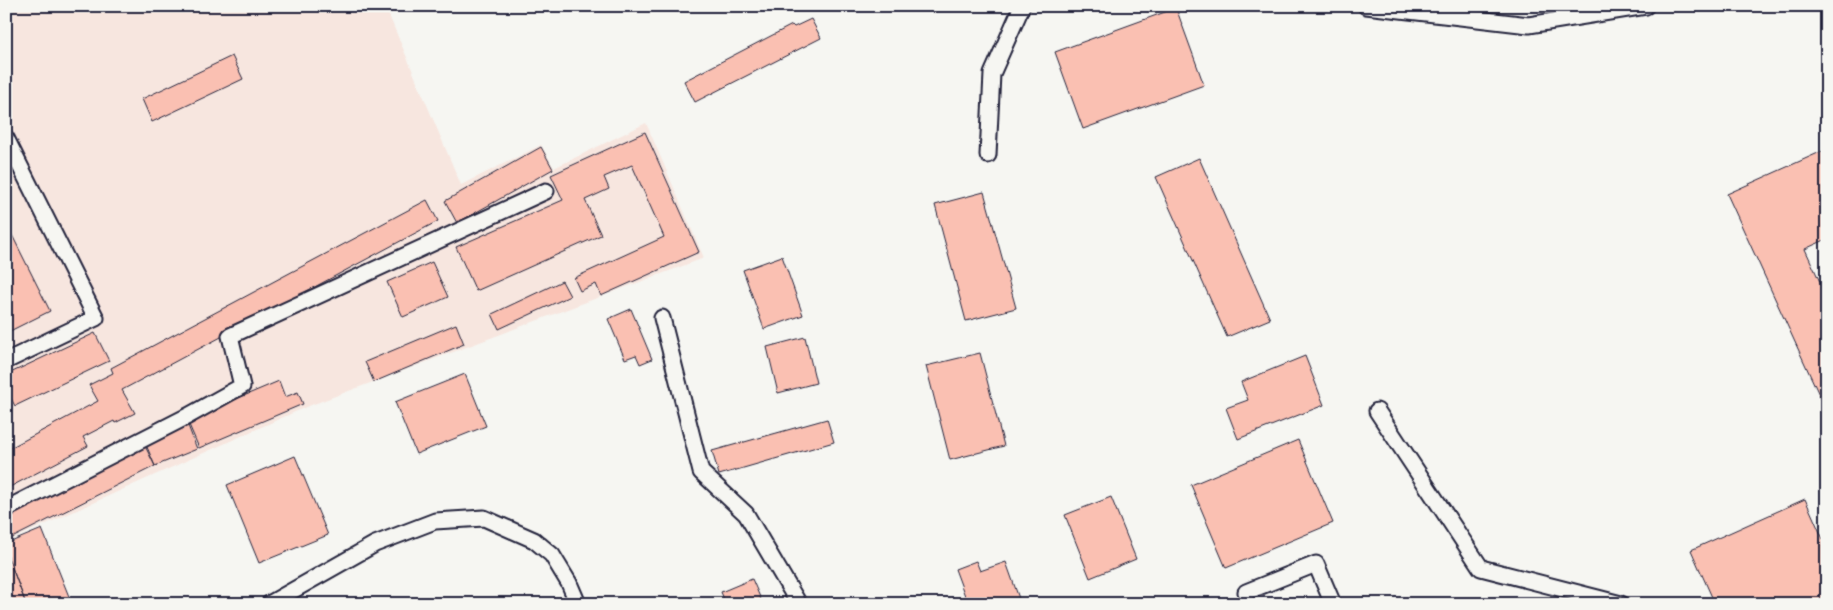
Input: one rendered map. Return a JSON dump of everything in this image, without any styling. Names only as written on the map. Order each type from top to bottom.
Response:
[{"type":"lane","points":[[988,155],[992,74],[1022,6]]},
{"type":"lane","points":[[1366,6],[1529,25],[1646,6]]},
{"type":"lane","points":[[6,138],[96,318],[6,361]]},
{"type":"lane","points":[[6,509],[188,416],[242,386],[230,336],[546,191]]},
{"type":"lane","points":[[662,318],[701,472],[746,514],[799,604]]},
{"type":"lane","points":[[1377,411],[1481,568],[1621,604]]},
{"type":"lane","points":[[268,604],[375,544],[435,521],[484,518],[534,540],[552,555],[569,583],[578,604]]},
{"type":"lane","points":[[1246,592],[1316,564],[1333,604]]},
{"type":"shaded area","points":[[6,6],[385,6],[461,185],[541,145],[554,168],[646,123],[704,258],[306,407],[6,542],[6,415],[11,412],[6,402]]},
{"type":"building","points":[[1176,8],[1204,85],[1083,129],[1055,52]]},
{"type":"building","points":[[811,19],[821,38],[695,102],[684,81],[792,25],[794,27]]},
{"type":"building","points":[[232,56],[243,79],[152,122],[142,99]]},
{"type":"building","points":[[645,132],[699,252],[601,296],[596,284],[580,291],[574,278],[664,237],[632,165],[604,177],[609,189],[585,200],[601,235],[476,291],[456,247],[563,200],[551,175]]},
{"type":"building","points":[[541,147],[553,169],[457,223],[445,201]]},
{"type":"building","points":[[1827,149],[1827,239],[1805,249],[1827,297],[1827,412],[1727,194]]},
{"type":"building","points":[[1199,158],[1270,319],[1227,337],[1156,177]]},
{"type":"building","points":[[984,192],[1016,308],[966,321],[935,205]]},
{"type":"building","points":[[427,200],[438,221],[122,390],[135,413],[115,423],[114,421],[83,437],[88,446],[6,489],[6,446],[8,449],[98,401],[89,385],[113,373],[111,368]]},
{"type":"building","points":[[6,223],[50,311],[6,333]]},
{"type":"building","points":[[782,256],[803,315],[764,329],[743,270]]},
{"type":"building","points":[[432,262],[448,297],[403,317],[387,282]]},
{"type":"building","points":[[562,281],[570,296],[499,329],[492,314]]},
{"type":"building","points":[[631,309],[652,359],[640,364],[636,355],[625,359],[608,319]]},
{"type":"building","points":[[456,324],[464,344],[374,382],[365,362]]},
{"type":"building","points":[[95,333],[109,361],[15,406],[6,389],[6,375]]},
{"type":"building","points":[[805,337],[816,383],[778,393],[767,347]]},
{"type":"building","points":[[980,353],[1004,446],[950,460],[926,366]]},
{"type":"building","points":[[1305,356],[1324,405],[1238,439],[1226,408],[1248,400],[1241,382]]},
{"type":"building","points":[[465,374],[486,426],[416,454],[395,402]]},
{"type":"building","points":[[279,381],[285,397],[298,392],[303,404],[199,448],[187,420]]},
{"type":"building","points":[[827,419],[834,442],[719,475],[712,451]]},
{"type":"building","points":[[187,423],[197,449],[155,466],[144,440]]},
{"type":"building","points":[[1298,440],[1333,523],[1226,568],[1191,485]]},
{"type":"building","points":[[143,442],[155,466],[6,541],[6,512]]},
{"type":"building","points":[[295,456],[328,535],[259,563],[227,485]]},
{"type":"building","points":[[1111,497],[1136,559],[1090,578],[1065,515]]},
{"type":"building","points":[[1805,499],[1827,548],[1827,604],[1715,604],[1691,550]]},
{"type":"building","points":[[42,529],[72,604],[26,604],[6,552],[6,544]]},
{"type":"building","points":[[6,552],[26,604],[6,604]]},
{"type":"building","points":[[976,561],[980,571],[1006,562],[1021,604],[968,604],[955,569]]},
{"type":"building","points":[[752,579],[763,604],[726,604],[721,592]]}]
